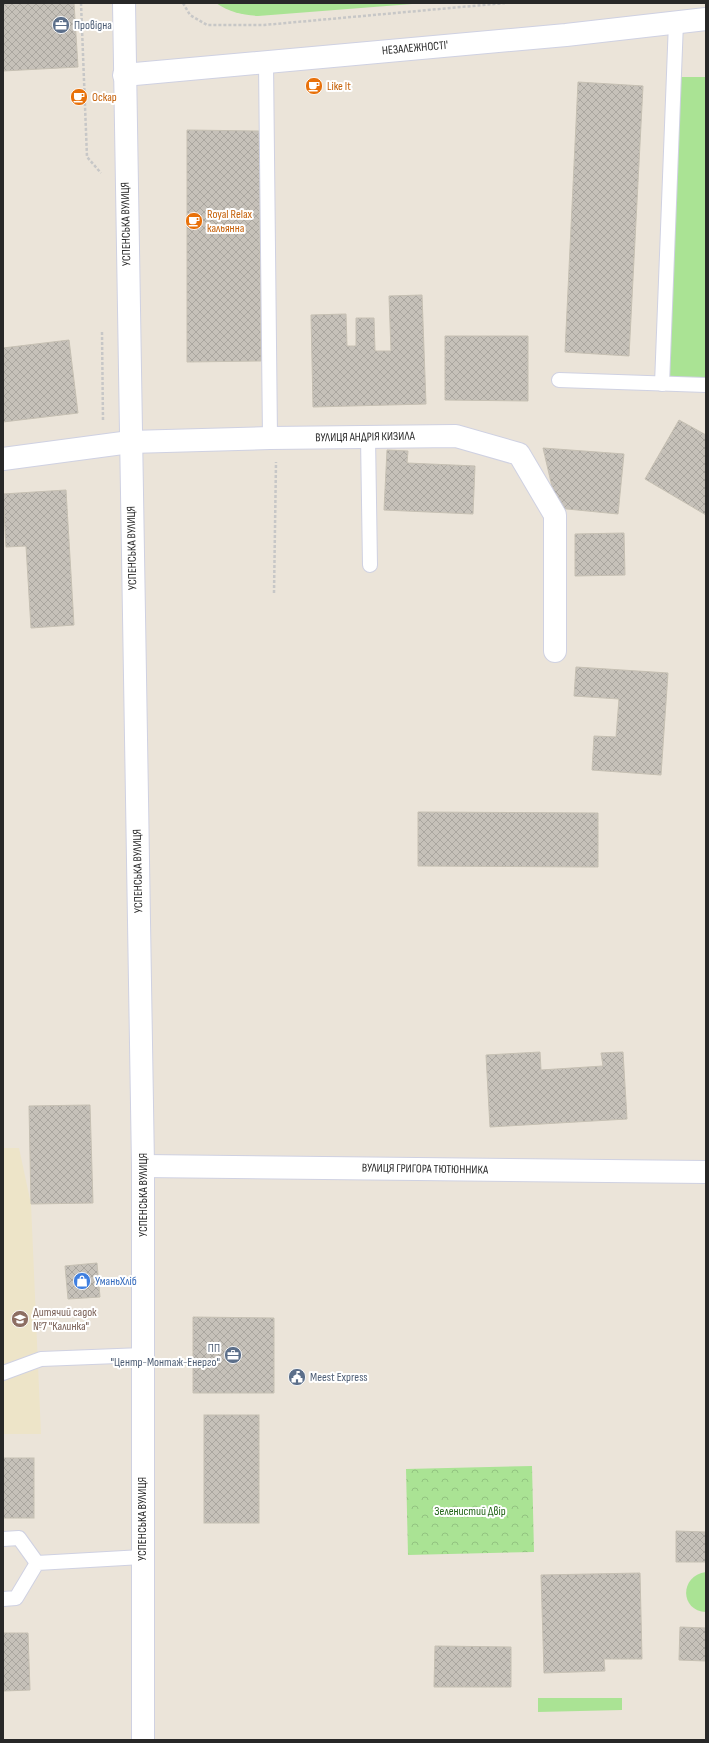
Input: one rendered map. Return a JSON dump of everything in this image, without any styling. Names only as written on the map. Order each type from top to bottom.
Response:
[{"type":"street","name":"УСПЕНСЬКА ВУЛИЦЯ","points":[[124,3],[143,1166],[143,1740]]},
{"type":"street","name":"НЕЗАЛЕЖНОСТІ'","points":[[124,74],[566,35],[706,19]]},
{"type":"street","name":"ВУЛИЦЯ АНДРІЯ КИЗИЛА","points":[[3,459],[130,442],[273,438],[456,436],[519,454],[555,515],[555,651]]},
{"type":"street","name":"ВУЛИЦЯ ГРИГОРА ТЮТЮННИКА","points":[[143,1166],[706,1172]]},
{"type":"lane","points":[[662,384],[676,22]]},
{"type":"lane","points":[[266,62],[273,438]]},
{"type":"lane","points":[[559,380],[706,385]]},
{"type":"lane","points":[[368,437],[370,565]]},
{"type":"lane","points":[[3,1373],[41,1358],[143,1355]]},
{"type":"lane","points":[[3,1539],[19,1538],[37,1563]]},
{"type":"lane","points":[[37,1563],[142,1557]]},
{"type":"lane","points":[[3,1599],[16,1598],[37,1563]]},
{"type":"path","points":[[81,3],[87,157],[101,172],[101,179]]},
{"type":"path","points":[[183,3],[190,15],[207,25],[264,25],[505,3]]},
{"type":"path","points":[[102,328],[102,421]]},
{"type":"path","points":[[273,438],[274,592]]},
{"type":"shaded area","name":"Дитячий садок №7 \"Калинка\"","points":[[3,1148],[19,1148],[31,1204],[41,1434],[3,1434]]},
{"type":"green space","points":[[216,3],[425,3],[258,16],[247,15],[226,9]]},
{"type":"green space","points":[[679,77],[706,77],[706,382],[668,380]]},
{"type":"green space","name":"Зеленистий Двір","points":[[532,1466],[534,1552],[408,1555],[406,1469]]},
{"type":"green space","points":[[706,1572],[706,1612],[697,1610],[691,1606],[687,1600],[686,1593],[687,1586],[691,1580],[697,1575]]},
{"type":"green space","points":[[538,1698],[622,1698],[622,1710],[538,1712]]},
{"type":"building","points":[[3,3],[74,3],[78,67],[3,71]]},
{"type":"building","points":[[578,82],[643,86],[629,356],[565,352]]},
{"type":"building","points":[[187,130],[259,131],[261,361],[187,362]]},
{"type":"building","points":[[422,295],[426,404],[313,407],[311,315],[346,314],[347,346],[356,346],[356,318],[374,318],[375,351],[391,351],[389,296]]},
{"type":"building","points":[[445,336],[528,336],[528,401],[445,400]]},
{"type":"building","points":[[69,340],[78,413],[3,422],[3,348]]},
{"type":"building","points":[[679,420],[706,435],[706,515],[645,479]]},
{"type":"building","points":[[543,448],[624,454],[618,514],[557,508]]},
{"type":"building","points":[[387,450],[408,451],[407,463],[475,466],[473,514],[384,510]]},
{"type":"building","points":[[66,490],[74,625],[31,628],[26,546],[6,547],[3,494]]},
{"type":"building","points":[[624,533],[625,575],[575,576],[575,534]]},
{"type":"building","points":[[576,667],[668,673],[661,775],[592,770],[594,736],[616,737],[619,699],[574,696]]},
{"type":"building","points":[[418,812],[598,813],[598,867],[418,866]]},
{"type":"building","points":[[540,1052],[541,1070],[603,1066],[601,1053],[623,1052],[627,1119],[490,1127],[486,1055]]},
{"type":"building","points":[[90,1105],[93,1203],[31,1204],[29,1106]]},
{"type":"building","name":"УманьХліб","points":[[97,1263],[100,1297],[68,1299],[65,1266]]},
{"type":"building","name":"ПП \"Центр-Монтаж-Енерго\"","points":[[193,1317],[274,1318],[274,1393],[193,1393]]},
{"type":"building","points":[[204,1415],[259,1415],[259,1523],[204,1523]]},
{"type":"building","points":[[3,1458],[34,1458],[34,1518],[3,1518]]},
{"type":"building","points":[[676,1531],[706,1532],[706,1562],[676,1562]]},
{"type":"building","points":[[640,1573],[642,1659],[604,1659],[605,1671],[544,1673],[541,1575]]},
{"type":"building","points":[[680,1627],[706,1628],[706,1661],[679,1660]]},
{"type":"building","points":[[3,1633],[28,1633],[30,1690],[3,1691]]},
{"type":"building","points":[[435,1646],[511,1647],[511,1687],[434,1687]]},
{"type":"place","name":"Провідна","points":[[61,25]]},
{"type":"place","name":"Like It","points":[[314,86]]},
{"type":"place","name":"Оскар","points":[[79,97]]},
{"type":"place","name":"Royal Relax кальянна","points":[[194,221]]},
{"type":"place","name":"УманьХліб","points":[[82,1281]]},
{"type":"place","name":"Дитячий садок №7 \"Калинка\"","points":[[20,1319]]},
{"type":"place","name":"ПП \"Центр-Монтаж-Енерго\"","points":[[233,1355]]},
{"type":"place","name":"Meest Express","points":[[297,1377]]}]
